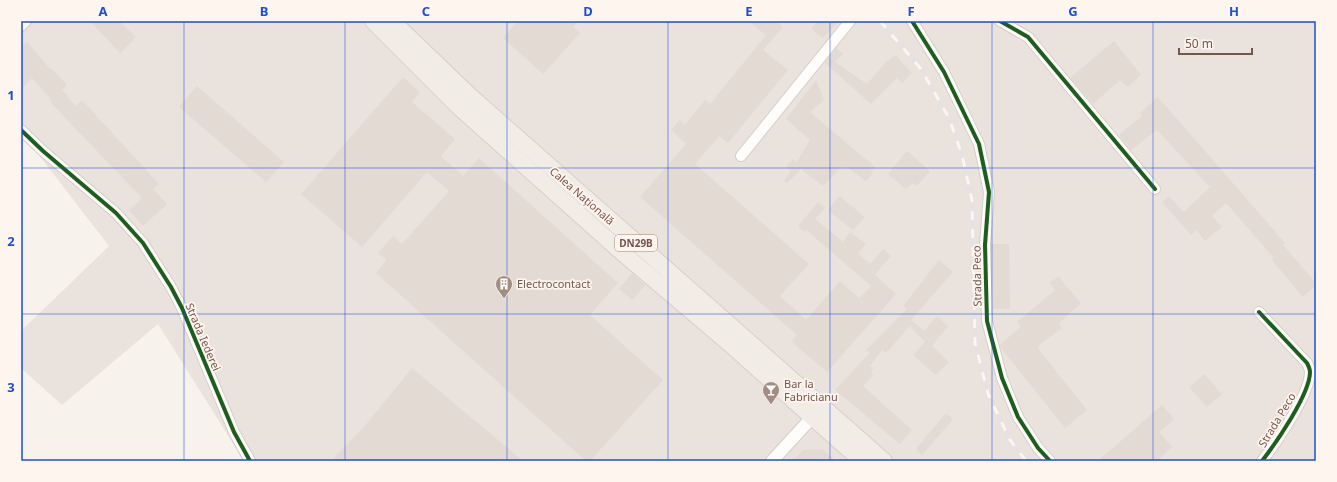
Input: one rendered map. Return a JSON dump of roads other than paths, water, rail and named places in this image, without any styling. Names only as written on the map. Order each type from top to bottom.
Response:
[{"type":"main road","name":"Calea Națională","points":[[373,21],[396,27],[459,107],[625,255],[731,345],[817,412],[884,461]]},
{"type":"main road","name":"Calea Națională","points":[[817,412],[862,461]]},
{"type":"street","points":[[21,26],[26,21]]},
{"type":"street","points":[[741,156],[850,21]]},
{"type":"street","name":"Strada Peco","points":[[912,21],[944,72],[979,144],[989,192],[985,245],[987,321],[1002,378],[1018,417],[1038,448],[1050,461]]},
{"type":"street","points":[[1000,21],[1028,37],[1155,189]]},
{"type":"street","name":"Strada Iederei","points":[[21,130],[43,151],[116,213],[133,230],[147,248],[175,294],[234,432],[250,461]]},
{"type":"street","name":"Strada Peco","points":[[1259,312],[1307,363],[1310,372],[1298,406],[1262,461]]},
{"type":"street","points":[[772,461],[817,412]]},
{"type":"railway","points":[[880,21],[921,69],[949,118],[962,155],[972,200],[975,343],[988,394],[1010,440],[1026,461]]},
{"type":"place","name":"Electrocontact","points":[[504,299]]},
{"type":"place","name":"Bar la Fabricianu","points":[[771,405]]}]
